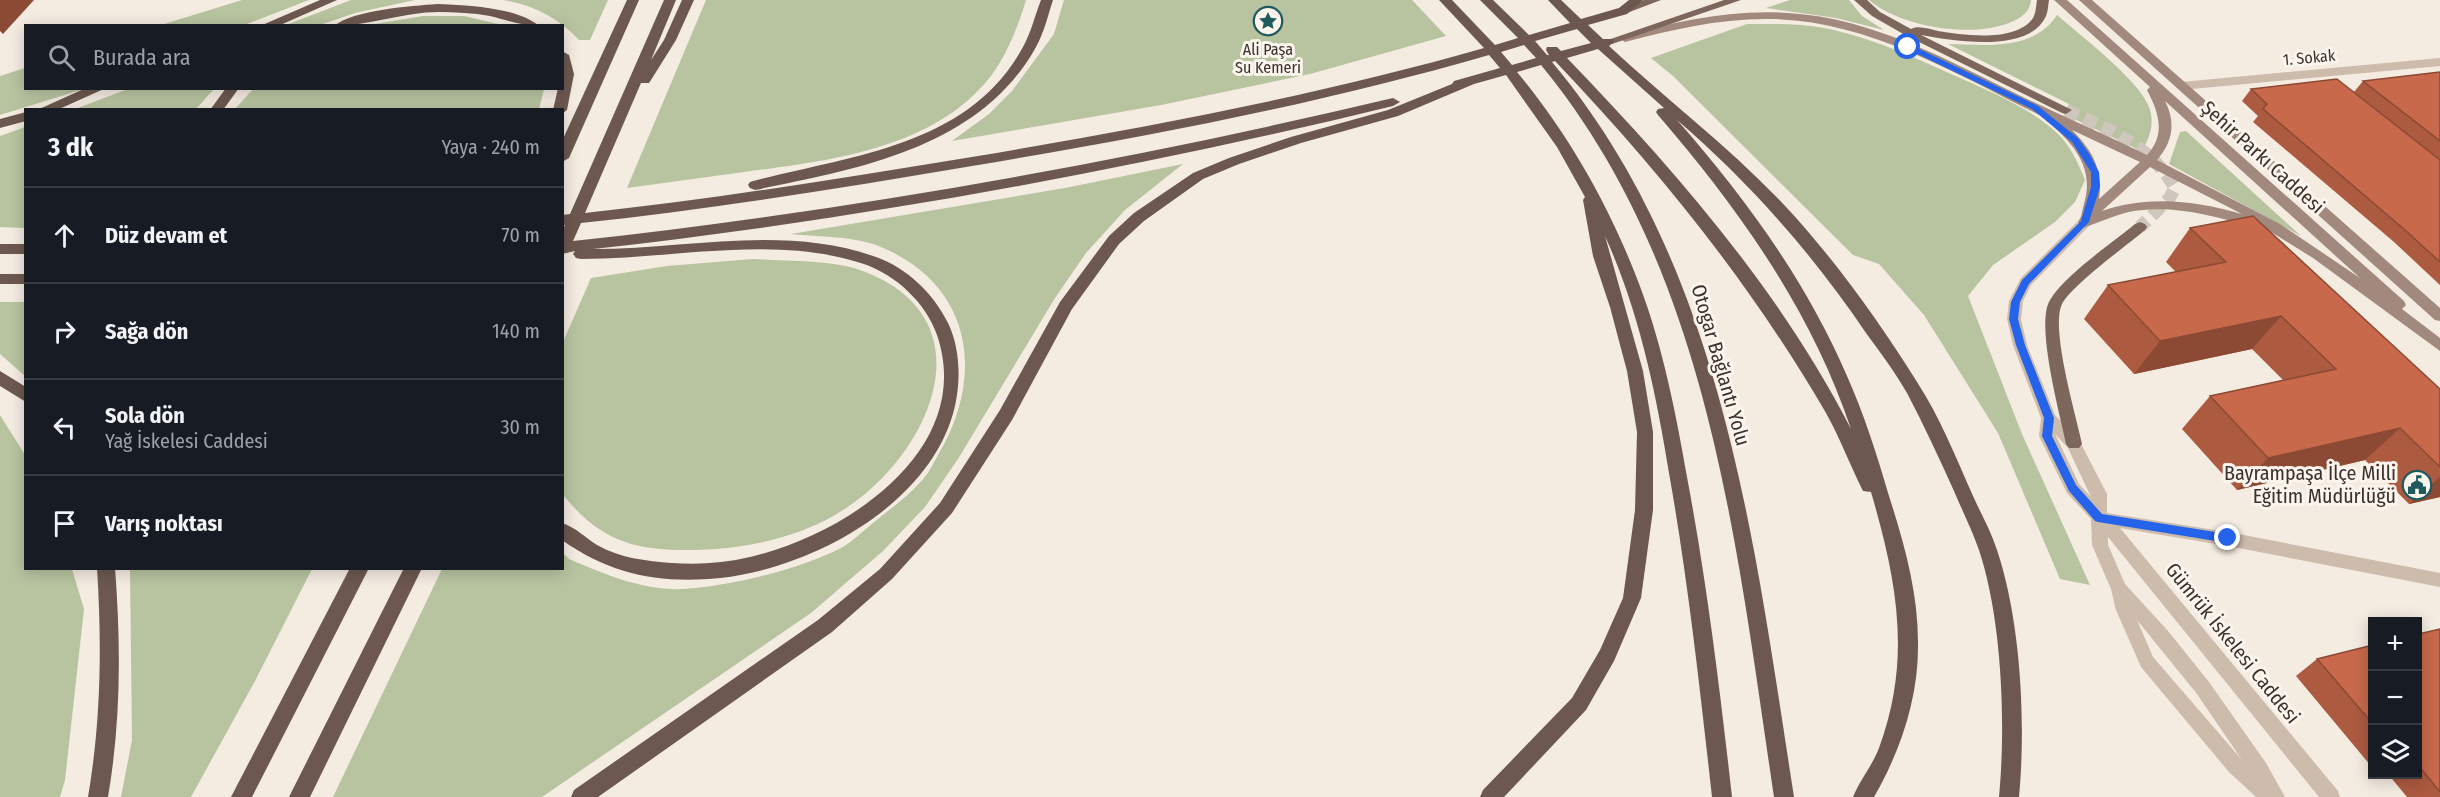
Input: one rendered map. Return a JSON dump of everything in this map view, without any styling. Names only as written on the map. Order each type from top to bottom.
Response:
[{"type":"highway","points":[[271,24],[331,0]]},
{"type":"highway","points":[[564,154],[633,0]]},
{"type":"highway","points":[[564,245],[630,97],[670,0]]},
{"type":"highway","points":[[630,97],[652,71],[670,40],[688,0]]},
{"type":"highway","points":[[677,206],[732,190],[864,161],[909,146],[958,122],[1002,86],[1018,65],[1039,24],[1047,0]]},
{"type":"highway","points":[[1445,0],[1481,36],[1525,90],[1570,156],[1618,249],[1651,349],[1665,404],[1689,529],[1722,797]]},
{"type":"highway","name":"Otogar Bağlantı Yolu","points":[[1486,0],[1503,14],[1536,50],[1621,168],[1664,252],[1679,288],[1715,405],[1732,482],[1784,797]]},
{"type":"highway","points":[[1554,0],[1619,62],[1716,146],[1782,212],[1838,280],[1912,387],[1964,492],[1990,561],[2000,603],[2008,662],[2012,764],[2009,797]]},
{"type":"highway","points":[[564,220],[839,183],[1028,153],[1319,94],[1455,60],[1623,11],[1637,0]]},
{"type":"highway","points":[[347,24],[393,11],[428,7],[459,7],[490,11],[518,18],[529,24]]},
{"type":"highway","points":[[1503,14],[1552,50],[1603,102],[1682,195],[1741,271],[1832,409],[1894,538]]},
{"type":"highway","points":[[564,249],[770,223],[1061,173],[1317,121],[1469,82],[1608,42]]},
{"type":"highway","points":[[1619,62],[1726,186],[1760,234],[1797,294],[1839,375],[1867,451],[1894,538],[1905,595],[1909,644],[1900,708],[1884,760],[1863,797]]},
{"type":"highway","points":[[564,63],[567,74],[564,89]]},
{"type":"highway","points":[[581,797],[825,626],[886,574],[946,508],[1006,416],[1066,306],[1114,240],[1139,217],[1182,186],[1234,161],[1296,140],[1393,113],[1469,82]]},
{"type":"highway","points":[[49,108],[95,90]]},
{"type":"highway","points":[[218,108],[231,90]]},
{"type":"highway","points":[[560,108],[564,90]]},
{"type":"highway","points":[[0,124],[24,117]]},
{"type":"highway","points":[[1490,797],[1579,704],[1607,655],[1632,598],[1644,510],[1645,432],[1635,372],[1618,307],[1601,256],[1588,190]]},
{"type":"highway","points":[[564,250],[573,253],[603,255],[695,248],[793,247],[840,252],[872,261],[898,276],[931,306],[944,329],[952,370],[951,392],[944,418],[936,439],[916,470],[895,493],[864,516],[828,537],[748,566],[665,570],[627,565],[594,553],[564,531]]},
{"type":"highway","points":[[0,249],[24,249]]},
{"type":"highway","points":[[0,279],[24,279]]},
{"type":"highway","points":[[0,377],[24,395]]},
{"type":"highway","points":[[98,797],[105,758],[111,695],[106,570]]},
{"type":"highway","points":[[241,797],[359,570]]},
{"type":"highway","points":[[299,797],[412,570]]},
{"type":"main road","points":[[1623,11],[1656,0]]},
{"type":"main road","points":[[1608,42],[1735,0]]},
{"type":"main road","points":[[1860,0],[1888,22],[2066,110]]},
{"type":"main road","points":[[1888,22],[1918,31],[1948,36],[1994,38],[2024,32],[2033,27],[2043,10],[2043,0]]},
{"type":"main road","name":"Şehir Parkı Caddesi","points":[[2060,0],[2440,344]]},
{"type":"main road","name":"Şehir Parkı Caddesi","points":[[2085,0],[2440,316]]},
{"type":"main road","points":[[1608,42],[1662,29],[1737,17],[1779,15],[1848,26],[1908,47],[2150,162],[2275,227],[2440,344]]},
{"type":"main road","points":[[2085,222],[2106,199],[2150,162],[2164,141],[2163,108],[2152,89],[2133,67]]},
{"type":"main road","points":[[2035,107],[2075,140],[2095,172],[2096,187],[2085,222]]},
{"type":"main road","points":[[2085,222],[2134,207],[2156,205],[2216,212],[2275,227]]},
{"type":"main road","points":[[2074,444],[2053,342],[2051,324],[2055,303],[2068,288],[2140,227]]},
{"type":"street","name":"1. Sokak","points":[[2181,86],[2440,63]]},
{"type":"street","points":[[2316,73],[2334,87]]},
{"type":"street","points":[[2085,222],[2038,266],[2026,282],[2016,302],[2013,319],[2018,336],[2049,418],[2074,444],[2099,494],[2100,545],[2119,588],[2124,610],[2147,662],[2236,766],[2269,797]]},
{"type":"street","name":"Gümrük İskelesi Caddesi","points":[[2049,418],[2047,436],[2073,488],[2138,560],[2331,797]]},
{"type":"street","points":[[2098,518],[2228,538],[2440,580]]},
{"type":"street","points":[[2119,588],[2141,611],[2213,704],[2251,756],[2277,797]]},
{"type":"green space","points":[[242,0],[309,0],[247,24],[164,24]]},
{"type":"green space","points":[[351,0],[415,0],[355,13],[323,24],[289,24]]},
{"type":"green space","points":[[502,0],[608,0],[590,40],[579,40],[564,24],[544,13]]},
{"type":"green space","points":[[706,0],[1026,0],[1010,43],[986,82],[962,105],[935,123],[906,137],[842,157],[627,188]]},
{"type":"green space","points":[[1064,0],[1412,0],[1446,36],[1310,74],[1161,105],[952,141],[989,114],[1012,91],[1054,34]]},
{"type":"green space","points":[[1790,0],[1849,0],[1862,16],[1884,30],[1836,18],[1766,8]]},
{"type":"green space","points":[[1869,0],[2031,0],[2024,14],[2011,22],[1977,30],[1958,30],[1937,28],[1899,17]]},
{"type":"green space","points":[[2057,15],[2122,72],[2143,96],[2151,113],[2151,125],[2149,136],[2141,151],[2066,115],[2069,104],[1948,44],[1993,45],[2022,40],[2036,35]]},
{"type":"green space","points":[[423,16],[464,16],[498,24],[375,24]]},
{"type":"green space","points":[[1747,24],[1815,26],[1859,37],[1892,49],[2026,110],[2061,137],[2072,152],[2085,180],[2075,202],[2055,222],[1993,265],[1968,296],[2022,434],[2090,585],[2060,579],[1998,433],[1924,315],[1879,264],[1853,255],[1673,76],[1651,58]]},
{"type":"green space","points":[[24,68],[24,90],[81,90],[0,115],[0,76]]},
{"type":"green space","points":[[125,90],[213,90],[197,108],[78,108]]},
{"type":"green space","points":[[252,90],[544,90],[539,108],[236,108]]},
{"type":"green space","points":[[24,127],[24,228],[0,227],[0,136]]},
{"type":"green space","points":[[2186,131],[2301,236],[2169,164],[2180,132]]},
{"type":"green space","points":[[1183,164],[1125,210],[1086,253],[1055,298],[958,459],[925,507],[883,551],[811,613],[542,797],[333,797],[442,570],[564,570],[564,554],[569,559],[596,570],[654,587],[683,589],[743,581],[785,570],[841,548],[900,502],[924,478],[953,425],[962,394],[965,364],[962,335],[952,308],[935,284],[912,264],[881,247],[849,239],[791,234],[1065,188]]},
{"type":"green space","points":[[753,259],[820,262],[857,269],[900,291],[925,320],[936,353],[933,389],[920,426],[898,460],[869,491],[835,515],[785,536],[749,545],[695,550],[655,548],[621,540],[591,524],[577,511],[564,496],[564,340],[591,278],[667,266]]},
{"type":"green space","points":[[0,302],[24,302],[24,375],[0,354]]},
{"type":"green space","points":[[0,415],[24,453],[24,570],[72,570],[84,609],[65,780],[60,797],[0,797]]},
{"type":"green space","points":[[130,570],[311,570],[255,681],[191,797],[121,797],[132,740]]},
{"type":"building","points":[[2440,72],[2440,141],[2363,81]]},
{"type":"building","points":[[2337,79],[2440,160],[2440,262],[2263,109],[2267,104],[2251,89]]},
{"type":"building","points":[[2253,216],[2440,389],[2440,467],[2400,428],[2268,458],[2210,396],[2336,369],[2281,316],[2160,341],[2108,285],[2226,262],[2190,228]]},
{"type":"building","points":[[2440,629],[2440,792],[2422,770],[2422,633]]},
{"type":"building","points":[[2368,646],[2368,718],[2317,659]]},
{"type":"tunnel","points":[[2066,110],[2113,132],[2141,150],[2154,160],[2175,188],[2169,199],[2140,227]]},
{"type":"place","name":"Ali Paşa Su Kemeri","points":[[1268,21]]},
{"type":"place","name":"Bayrampaşa İlçe Milli Eğitim Müdürlüğü","points":[[2417,485]]},
{"type":"route","points":[[1908,47],[2035,107],[2075,140],[2095,172],[2096,187],[2085,222],[2038,266],[2026,282],[2016,302],[2013,319],[2020,345],[2049,418],[2047,436],[2073,488],[2098,518],[2228,538]]}]
